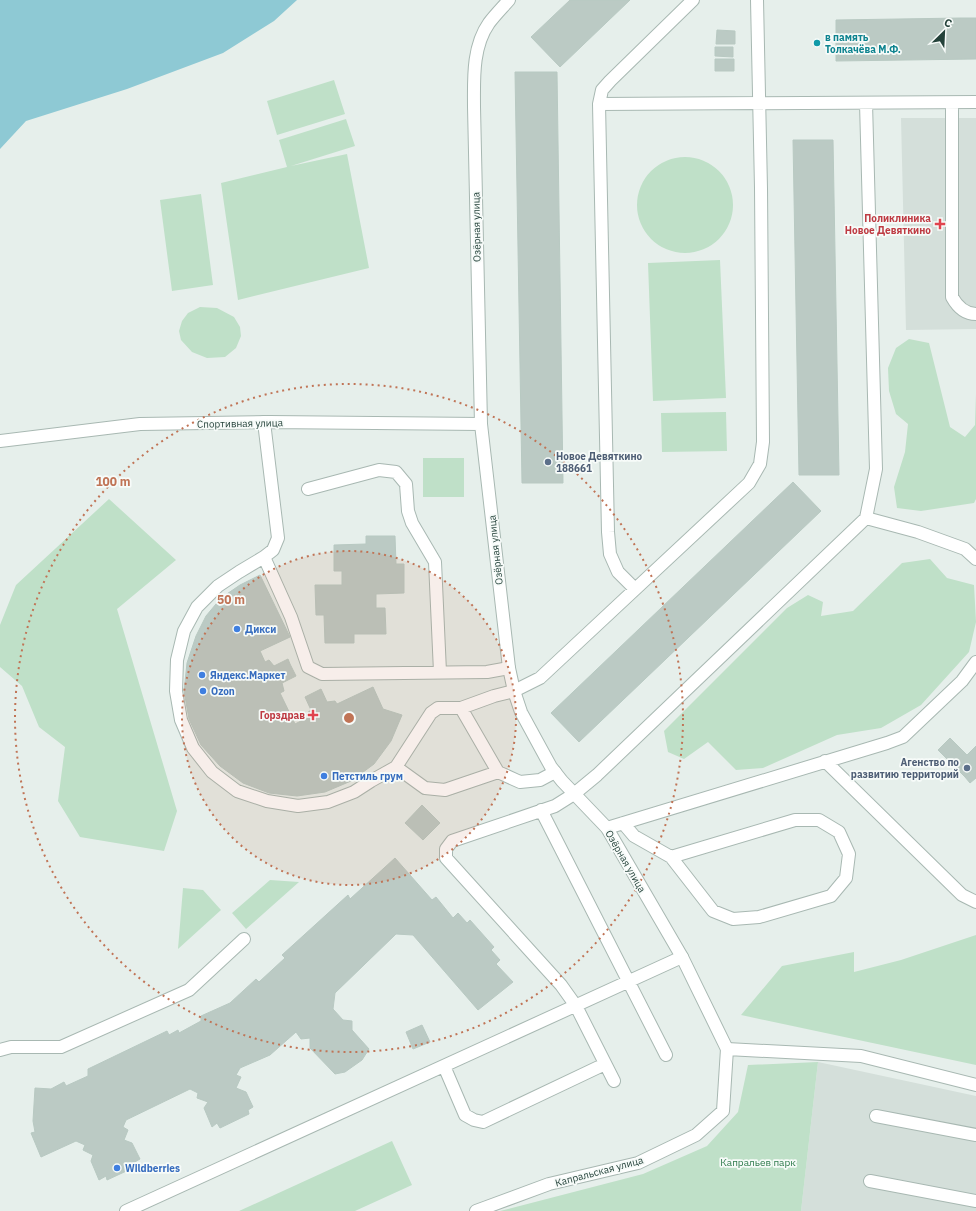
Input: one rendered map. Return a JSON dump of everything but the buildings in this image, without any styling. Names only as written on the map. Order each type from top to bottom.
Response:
[{"type":"street","name":"Озёрная улица","points":[[509,0],[488,24],[479,45],[475,65],[474,115],[480,424],[509,668],[514,692],[521,712],[555,772],[607,828],[682,957],[726,1049]]},
{"type":"street","points":[[635,589],[618,572],[610,554],[608,532],[599,104],[602,90],[610,81],[693,0]]},
{"type":"street","points":[[264,422],[278,538],[273,550],[218,586],[197,607],[184,631],[177,660],[176,691],[181,720],[193,748],[212,772],[237,791],[267,802],[298,806],[328,802],[354,792],[371,780],[396,767],[431,713],[438,708],[461,708],[494,696],[514,692],[540,678],[749,483],[760,464],[763,442],[760,104],[757,0]]},
{"type":"street","points":[[599,104],[976,102]]},
{"type":"street","points":[[614,1081],[576,1006],[561,985],[446,858],[446,849],[452,841],[555,806],[574,794],[597,775],[866,518],[876,469],[866,103]]},
{"type":"street","points":[[952,103],[952,297],[959,308],[976,314]]},
{"type":"street","name":"Спортивная улица","points":[[0,441],[140,424],[264,422],[480,424]]},
{"type":"street","points":[[308,489],[378,470],[396,472],[406,484],[408,511],[412,523],[435,562],[440,672]]},
{"type":"street","points":[[866,518],[918,532],[965,549],[976,559]]},
{"type":"street","points":[[264,557],[291,616],[308,667],[322,674],[487,672],[509,668]]},
{"type":"street","points":[[607,828],[903,737],[962,681],[976,662]]},
{"type":"street","points":[[461,708],[498,772],[520,782],[540,780],[555,772]]},
{"type":"street","points":[[825,762],[962,895],[976,902]]},
{"type":"street","points":[[396,767],[425,788],[445,790],[498,772]]},
{"type":"street","points":[[542,810],[666,1055]]},
{"type":"street","points":[[623,823],[634,836],[671,857],[714,911],[733,919],[759,917],[831,896],[846,878],[850,854],[840,832],[819,820],[795,820],[671,857]]},
{"type":"street","points":[[0,1050],[11,1046],[61,1047],[189,990],[244,939]]},
{"type":"street","points":[[126,1211],[682,957]]},
{"type":"street","points":[[726,1049],[860,1056],[976,1085]]},
{"type":"street","name":"Капральская улица","points":[[476,1211],[549,1184],[638,1162],[696,1135],[723,1111],[726,1049]]},
{"type":"street","points":[[444,1066],[465,1115],[474,1120],[483,1122],[605,1064]]},
{"type":"street","points":[[876,1116],[976,1135]]},
{"type":"street","points":[[870,1181],[976,1201]]},
{"type":"shaded area","name":"Поликлиника Новое Девяткино","points":[[901,118],[976,118],[976,329],[906,330]]},
{"type":"shaded area","points":[[818,1062],[976,1096],[976,1211],[801,1211]]},
{"type":"green space","points":[[334,80],[345,114],[277,135],[267,101]]},
{"type":"green space","points":[[346,119],[355,146],[291,166],[347,154],[369,268],[238,300],[221,183],[287,167],[279,140]]},
{"type":"green space","points":[[685,157],[703,161],[719,171],[729,187],[733,205],[729,223],[719,239],[703,249],[685,253],[667,249],[651,239],[641,223],[637,205],[641,187],[651,171],[667,161]]},
{"type":"green space","points":[[201,194],[213,285],[172,291],[160,200]]},
{"type":"green space","points":[[720,260],[726,398],[653,401],[648,263]]},
{"type":"green space","points":[[200,307],[217,308],[234,317],[240,327],[241,336],[236,348],[225,357],[207,358],[192,352],[181,340],[179,331],[182,321],[188,313]]},
{"type":"green space","points":[[909,339],[929,343],[950,427],[965,437],[975,425],[976,394],[976,499],[974,503],[921,511],[897,508],[894,487],[905,452],[908,424],[896,414],[889,391],[888,368],[896,348]]},
{"type":"green space","points":[[726,412],[727,451],[662,452],[661,413]]},
{"type":"green space","points":[[423,458],[464,458],[464,497],[423,497]]},
{"type":"green space","points":[[109,499],[176,560],[117,609],[177,811],[164,851],[80,837],[58,801],[65,747],[39,727],[22,686],[0,667],[0,625],[16,585]]},
{"type":"green space","points":[[930,559],[947,578],[974,585],[976,622],[969,652],[921,705],[881,728],[837,735],[763,768],[736,770],[708,742],[684,759],[668,752],[664,731],[787,608],[808,595],[823,602],[821,616],[853,611],[902,563]]},
{"type":"green space","points":[[270,880],[299,882],[246,929],[232,913]]},
{"type":"green space","points":[[183,888],[203,890],[221,910],[178,949]]},
{"type":"green space","points":[[976,935],[976,1065],[741,1015],[782,966],[854,952],[854,972],[901,960]]},
{"type":"green space","name":"Капральев парк","points":[[818,1062],[801,1211],[500,1211],[643,1174],[707,1146],[738,1112],[748,1065]]},
{"type":"green space","points":[[392,1141],[412,1185],[355,1211],[239,1211]]},
{"type":"water","points":[[0,0],[297,0],[274,21],[223,53],[127,89],[26,121],[0,149]]},
{"type":"place","name":"в память Толкачёва М.Ф.","points":[[817,43]]},
{"type":"place","name":"Поликлиника Новое Девяткино","points":[[940,224]]},
{"type":"place","name":"Новое Девяткино 188661","points":[[548,462]]},
{"type":"place","name":"Дикси","points":[[237,629]]},
{"type":"place","name":"Яндекс.Маркет","points":[[202,675]]},
{"type":"place","name":"Ozon","points":[[203,691]]},
{"type":"place","name":"Горздрав","points":[[313,715]]},
{"type":"place","name":"Агенство по развитию территорий","points":[[967,768]]},
{"type":"place","name":"Петстиль грум","points":[[324,776]]},
{"type":"place","name":"Wildberries","points":[[117,1168]]}]
